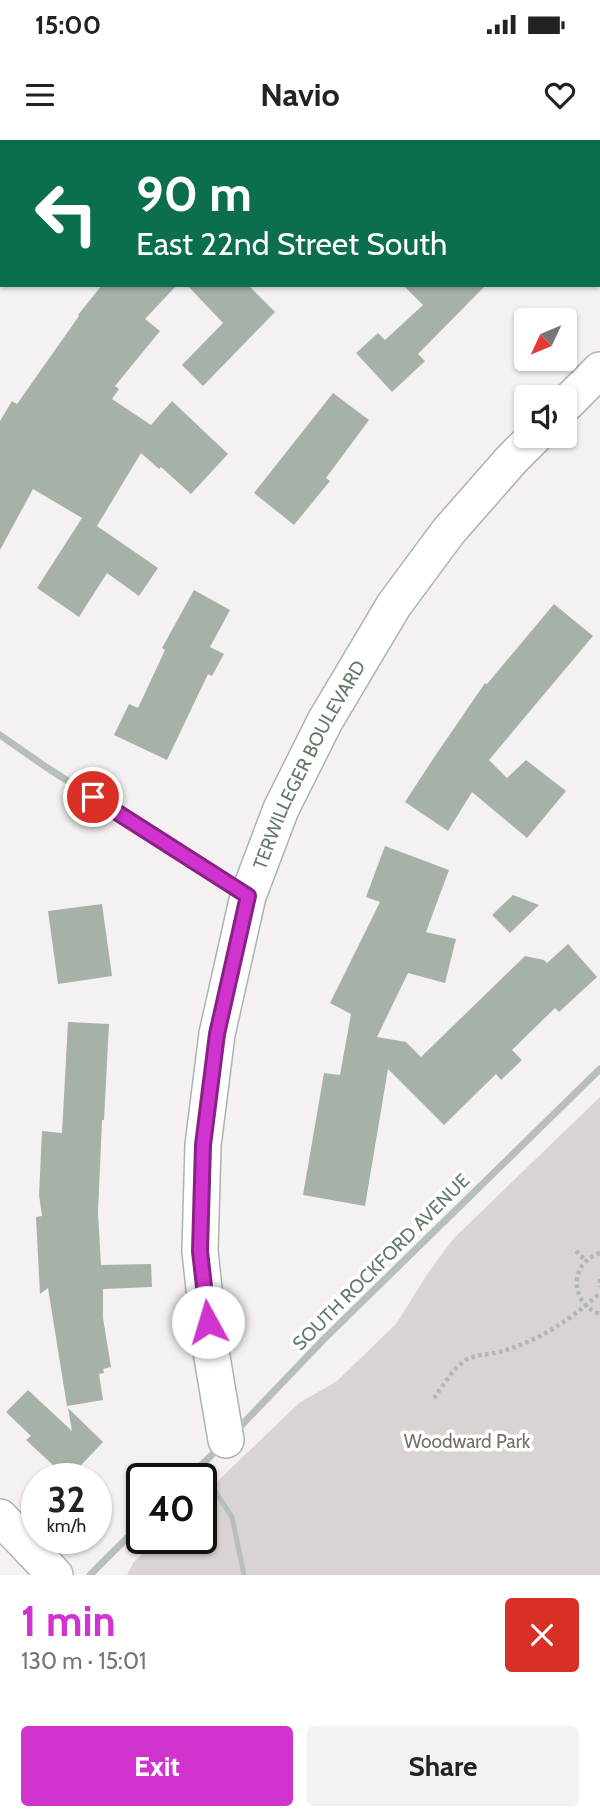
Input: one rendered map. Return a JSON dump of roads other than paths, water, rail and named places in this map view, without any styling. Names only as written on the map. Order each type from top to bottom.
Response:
[{"type":"street","points":[[577,393],[600,370]]},
{"type":"street","name":"TERWILLEGER BOULEVARD","points":[[226,1440],[210,1345],[200,1251],[203,1145],[217,1034],[248,896],[281,809],[320,732],[394,606],[448,532],[523,448]]},
{"type":"street","points":[[0,735],[248,896]]},
{"type":"street","name":"SOUTH ROCKFORD AVENUE","points":[[202,1463],[324,1339],[600,1069]]},
{"type":"street","points":[[0,1517],[55,1575]]},
{"type":"street","points":[[90,1575],[126,1539]]},
{"type":"lane","points":[[217,1494],[232,1517],[244,1575]]},
{"type":"park label","name":"Woodward Park","points":[[467,1441]]}]
